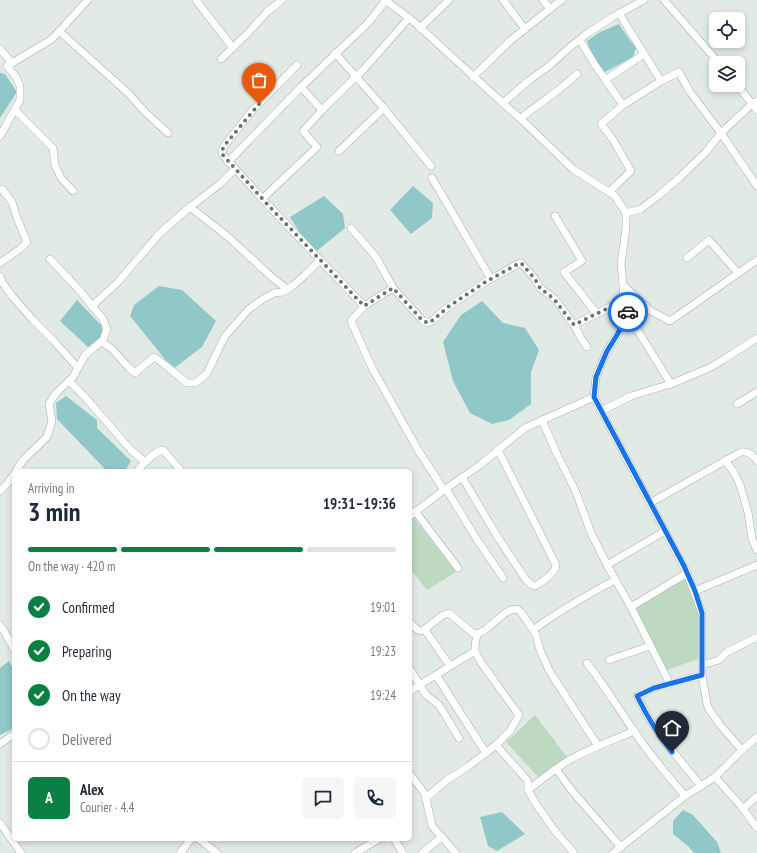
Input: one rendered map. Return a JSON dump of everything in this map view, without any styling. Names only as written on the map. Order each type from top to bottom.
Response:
[{"type":"street","points":[[0,136],[20,100],[20,86],[16,77],[7,66],[52,39],[88,0]]},
{"type":"street","points":[[196,0],[233,48]]},
{"type":"street","points":[[221,60],[267,12],[282,0]]},
{"type":"street","points":[[228,162],[335,53],[368,23],[385,0],[409,18],[521,118],[573,169],[615,196],[626,213],[626,228],[621,264],[624,300],[628,314],[671,384]]},
{"type":"street","points":[[420,28],[449,0]]},
{"type":"street","points":[[503,0],[525,29]]},
{"type":"street","points":[[543,0],[550,9]]},
{"type":"street","points":[[474,77],[511,40],[562,0]]},
{"type":"street","points":[[503,103],[527,82],[599,26],[619,13],[644,0]]},
{"type":"street","points":[[664,0],[713,56]]},
{"type":"street","points":[[619,13],[661,81]]},
{"type":"street","points":[[262,199],[316,147],[303,131],[409,18]]},
{"type":"street","points":[[59,32],[127,92],[146,113],[168,133]]},
{"type":"street","points":[[580,40],[605,80],[623,105]]},
{"type":"street","points":[[0,49],[12,63]]},
{"type":"street","points":[[335,53],[384,108],[431,166]]},
{"type":"street","points":[[605,80],[644,54]]},
{"type":"street","points":[[297,65],[252,111],[224,146],[222,154],[262,199],[364,306]]},
{"type":"street","points":[[609,192],[631,171],[612,138],[601,124],[623,105],[661,81],[679,72],[690,92],[721,133],[757,186]]},
{"type":"street","points":[[521,118],[566,85],[577,74]]},
{"type":"street","points":[[301,88],[322,110]]},
{"type":"street","points":[[744,92],[755,102],[757,110]]},
{"type":"street","points":[[626,213],[641,209],[679,178],[706,152],[721,133],[755,102]]},
{"type":"street","points":[[339,151],[384,108]]},
{"type":"street","points":[[15,110],[53,148],[56,165],[61,178],[73,191]]},
{"type":"street","points":[[92,306],[118,282],[160,233],[220,184],[235,169]]},
{"type":"street","points":[[432,178],[491,279]]},
{"type":"street","points":[[0,189],[2,189],[12,202],[27,242],[20,249],[0,263]]},
{"type":"street","points":[[190,207],[227,236],[287,289]]},
{"type":"street","points":[[555,216],[582,260],[564,272],[596,314]]},
{"type":"street","points":[[351,228],[376,256],[393,288],[422,320],[428,323],[469,293],[521,263],[535,279],[540,288],[554,299],[574,325],[587,347]]},
{"type":"street","points":[[687,258],[709,240],[738,273]]},
{"type":"street","points":[[17,469],[23,460],[47,437],[52,421],[49,404],[56,393],[73,377],[85,355],[102,342],[107,329],[103,319],[81,292],[50,259]]},
{"type":"street","points":[[102,342],[112,349],[135,373],[154,358],[164,364],[187,383],[194,383],[207,373],[225,336],[249,309],[274,293],[283,292],[305,275],[320,260]]},
{"type":"street","points":[[623,285],[651,311],[670,321],[757,260]]},
{"type":"street","points":[[0,276],[2,282],[12,296],[78,368]]},
{"type":"street","points":[[393,288],[364,306],[351,321],[371,366],[418,450],[503,578]]},
{"type":"street","points":[[574,325],[624,300]]},
{"type":"street","points":[[628,314],[607,351],[596,377],[594,397],[687,573],[695,591],[702,613],[702,675],[707,704],[720,725],[742,750]]},
{"type":"street","points":[[601,411],[632,396],[671,384],[709,368],[757,338]]},
{"type":"street","points":[[69,381],[85,397],[131,450],[145,462]]},
{"type":"street","points":[[737,404],[757,392]]},
{"type":"street","points":[[458,568],[413,514],[445,489],[480,465],[525,428],[594,397]]},
{"type":"street","points":[[542,420],[576,492],[591,533],[670,684]]},
{"type":"street","points":[[139,469],[158,451],[162,450],[179,469]]},
{"type":"street","points":[[462,477],[497,536],[526,580],[535,586],[538,584],[552,573],[556,565],[498,450]]},
{"type":"street","points":[[650,503],[734,456],[749,452],[757,461]]},
{"type":"street","points":[[725,460],[740,485],[748,512],[752,539],[757,550]]},
{"type":"street","points":[[0,491],[12,479]]},
{"type":"street","points":[[607,565],[665,531]]},
{"type":"street","points":[[695,591],[757,565]]},
{"type":"street","points":[[631,607],[687,573]]},
{"type":"street","points":[[533,630],[551,616],[615,580]]},
{"type":"street","points":[[426,798],[447,780],[469,766],[496,745],[510,731],[519,715],[482,664],[475,651],[477,634],[510,610],[517,609],[521,612],[533,630],[550,672],[598,746]]},
{"type":"street","points":[[412,624],[420,631],[425,630],[442,615],[449,613],[474,634],[477,634]]},
{"type":"street","points":[[0,625],[12,646]]},
{"type":"street","points":[[425,630],[450,666]]},
{"type":"street","points":[[702,665],[718,660],[727,652],[757,637]]},
{"type":"street","points":[[609,660],[650,646]]},
{"type":"street","points":[[412,691],[475,651]]},
{"type":"street","points":[[587,663],[600,679],[634,731],[661,768],[685,796]]},
{"type":"street","points":[[412,672],[426,695],[439,706],[459,738]]},
{"type":"street","points":[[436,675],[486,752]]},
{"type":"street","points":[[701,786],[664,742],[637,696],[654,688],[702,675]]},
{"type":"street","points":[[528,790],[572,759],[634,731]]},
{"type":"street","points":[[0,744],[12,735]]},
{"type":"street","points":[[614,853],[685,796],[716,777],[757,737]]},
{"type":"street","points":[[496,745],[527,780],[528,790],[536,804],[555,831],[574,853]]},
{"type":"street","points":[[556,769],[573,792],[621,847]]},
{"type":"street","points":[[412,777],[425,794],[432,826],[456,853]]},
{"type":"street","points":[[716,777],[743,808],[757,828]]},
{"type":"street","points":[[743,808],[757,796]]},
{"type":"street","points":[[0,823],[12,840]]},
{"type":"street","points":[[422,853],[442,837]]},
{"type":"street","points":[[13,841],[21,853]]},
{"type":"street","points":[[180,853],[189,841]]},
{"type":"street","points":[[202,841],[217,853]]},
{"type":"street","points":[[355,853],[376,841]]},
{"type":"street","points":[[395,841],[403,853]]},
{"type":"green space","points":[[414,518],[456,572],[427,590],[412,571],[412,520]]},
{"type":"green space","points":[[685,579],[698,611],[698,659],[661,672],[632,610]]},
{"type":"green space","points":[[535,715],[570,761],[540,779],[506,742]]},
{"type":"water","points":[[619,24],[636,48],[633,57],[605,72],[595,62],[587,41],[600,32]]},
{"type":"water","points":[[0,73],[5,74],[17,92],[0,118]]},
{"type":"water","points":[[413,186],[433,203],[432,218],[411,234],[390,210]]},
{"type":"water","points":[[324,196],[343,214],[345,228],[313,254],[290,217]]},
{"type":"water","points":[[159,286],[182,290],[216,321],[202,347],[173,369],[130,316],[134,305]]},
{"type":"water","points":[[77,300],[101,325],[103,336],[88,347],[60,321]]},
{"type":"water","points":[[482,301],[503,323],[525,328],[539,350],[531,372],[531,404],[509,420],[492,424],[470,413],[453,381],[443,342],[461,315]]},
{"type":"water","points":[[66,396],[97,420],[97,428],[131,461],[126,469],[105,469],[57,419],[56,403]]},
{"type":"water","points":[[9,661],[12,667],[12,729],[0,735],[0,668]]},
{"type":"water","points":[[683,810],[693,815],[717,842],[721,853],[694,853],[673,834],[673,821]]},
{"type":"water","points":[[502,812],[525,834],[497,851],[488,846],[480,817]]},
{"type":"way so far","points":[[259,104],[224,146],[222,154],[268,205],[364,306],[393,288],[422,320],[428,323],[448,307],[487,281],[521,263],[535,279],[540,288],[554,299],[574,325],[624,300],[628,312]]},
{"type":"route","points":[[628,312],[617,335],[607,351],[596,377],[594,397],[684,566],[695,591],[702,613],[702,675],[654,688],[637,696],[650,720],[672,752]]}]
